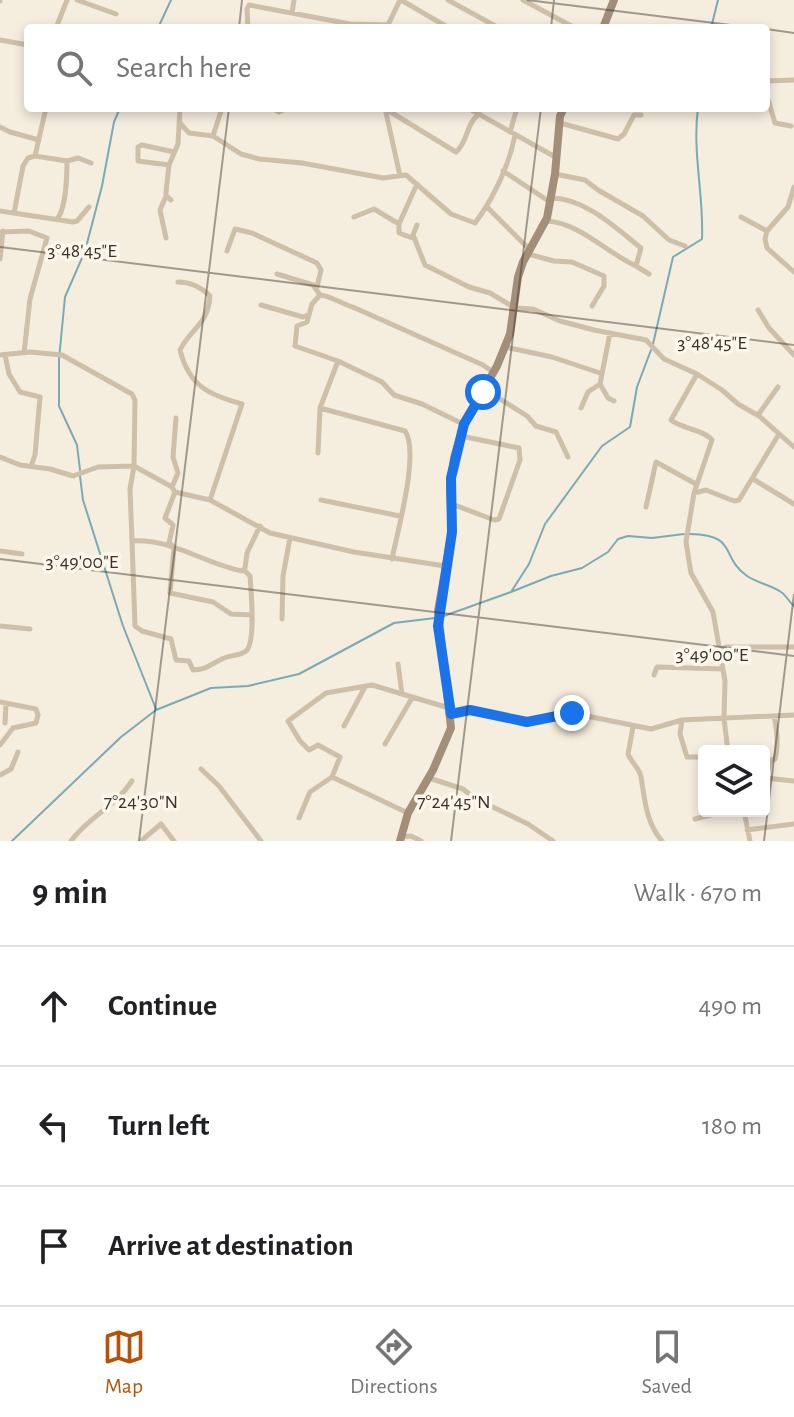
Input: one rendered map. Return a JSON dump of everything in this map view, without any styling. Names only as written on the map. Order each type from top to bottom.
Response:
[{"type":"street","points":[[58,24],[67,0]]},
{"type":"street","points":[[77,0],[116,14]]},
{"type":"street","points":[[292,13],[294,0]]},
{"type":"street","points":[[388,24],[400,0],[442,24]]},
{"type":"street","points":[[448,0],[492,24]]},
{"type":"street","points":[[523,0],[568,24]]},
{"type":"street","points":[[605,24],[614,0]]},
{"type":"street","points":[[248,24],[249,5],[350,24]]},
{"type":"street","points":[[0,40],[24,44]]},
{"type":"street","points":[[770,81],[794,80]]},
{"type":"street","points":[[770,106],[775,123],[791,126]]},
{"type":"street","points":[[35,156],[45,112]]},
{"type":"street","points":[[166,238],[160,210],[168,198],[169,165],[178,144],[180,112]]},
{"type":"street","points":[[213,136],[221,112]]},
{"type":"street","points":[[385,112],[400,176]]},
{"type":"street","points":[[391,112],[456,152],[462,147],[471,121],[478,115]]},
{"type":"street","points":[[474,112],[557,158]]},
{"type":"street","points":[[180,123],[193,135],[213,136],[241,154],[259,159],[302,163],[383,178],[406,175],[451,214],[475,223],[487,207],[503,171],[516,112]]},
{"type":"street","points":[[400,839],[408,813],[451,728],[438,611],[452,532],[451,478],[460,436],[505,347],[515,308],[518,277],[546,221],[563,112]]},
{"type":"street","points":[[560,123],[618,139],[634,115],[641,115]]},
{"type":"street","points":[[0,127],[39,140]]},
{"type":"street","points":[[169,165],[137,160],[138,147],[142,145],[174,152]]},
{"type":"street","points":[[14,213],[26,159],[35,156],[67,161],[78,158],[91,163]]},
{"type":"street","points":[[57,219],[61,215],[67,183],[67,161]]},
{"type":"street","points":[[503,171],[551,200],[562,198],[581,207],[630,239],[642,251],[636,266]]},
{"type":"street","points":[[555,174],[585,180],[643,216],[669,240],[685,246]]},
{"type":"street","points":[[415,239],[399,233],[399,224],[417,184]]},
{"type":"street","points":[[794,187],[788,207],[767,231],[765,239],[767,248],[794,272]]},
{"type":"street","points":[[0,211],[75,221],[89,207]]},
{"type":"street","points":[[487,207],[529,252],[554,261],[572,262],[604,276],[604,286],[592,306]]},
{"type":"street","points":[[354,217],[373,208],[399,224]]},
{"type":"street","points":[[741,217],[767,231]]},
{"type":"street","points":[[546,221],[557,221],[580,232],[649,274]]},
{"type":"street","points":[[417,225],[413,234],[425,265],[469,287],[490,293],[515,308],[533,309],[560,321],[648,341],[664,359],[697,374],[743,408],[758,415],[794,447]]},
{"type":"street","points":[[227,251],[235,229],[252,233],[317,263],[321,270],[317,287],[320,295],[493,372]]},
{"type":"street","points":[[0,259],[2,232],[29,231],[47,238],[30,299],[24,353]]},
{"type":"street","points":[[277,274],[317,287]]},
{"type":"street","points":[[178,282],[187,282],[210,296],[205,318],[186,338],[180,350],[183,364],[201,388],[219,399],[242,404],[210,500]]},
{"type":"street","points":[[320,295],[315,298],[307,322],[297,326],[295,346],[338,361],[382,382],[394,395],[422,404],[464,424]]},
{"type":"street","points":[[261,305],[303,317],[308,314]]},
{"type":"street","points":[[758,310],[769,328],[791,344],[794,355]]},
{"type":"street","points":[[610,333],[600,373],[608,398],[614,401]]},
{"type":"street","points":[[505,347],[552,357],[600,373]]},
{"type":"street","points":[[31,466],[35,455],[40,397],[20,392],[9,374],[3,355],[59,354],[132,394],[135,400],[134,466],[130,489],[135,626],[171,639],[176,660],[189,661],[192,669],[202,670],[221,659],[244,653],[250,646],[252,615],[250,576],[244,570]]},
{"type":"street","points":[[318,453],[320,408],[338,361]]},
{"type":"street","points":[[697,374],[671,420],[711,438],[712,444],[696,484],[686,542],[691,573],[713,612],[723,669],[727,745]]},
{"type":"street","points":[[581,408],[588,392],[602,383]]},
{"type":"street","points":[[758,415],[778,387]]},
{"type":"street","points":[[483,392],[492,394],[527,416],[536,426],[556,432],[568,457]]},
{"type":"street","points":[[320,408],[405,431],[409,437],[410,456],[392,559]]},
{"type":"street","points":[[174,547],[169,543],[173,524],[165,518],[178,473],[173,457],[176,418]]},
{"type":"street","points":[[694,493],[706,490],[736,501],[753,479],[779,434]]},
{"type":"street","points":[[452,504],[494,520],[499,519],[520,456],[519,448],[460,436]]},
{"type":"street","points":[[0,457],[20,465],[73,476],[98,467],[134,466],[173,490],[210,500],[270,533],[392,559],[445,566]]},
{"type":"street","points":[[646,507],[656,462],[696,484]]},
{"type":"street","points":[[753,479],[794,504]]},
{"type":"street","points":[[321,500],[400,516]]},
{"type":"street","points":[[244,570],[249,546],[260,526]]},
{"type":"street","points":[[282,619],[283,576],[290,538]]},
{"type":"street","points":[[132,541],[150,541],[174,547],[239,571],[244,570]]},
{"type":"street","points":[[174,547],[170,593],[213,602],[231,614],[252,615]]},
{"type":"street","points":[[0,551],[22,554]]},
{"type":"street","points":[[0,626],[30,629]]},
{"type":"street","points":[[719,650],[726,647],[794,647]]},
{"type":"street","points":[[398,664],[402,695]]},
{"type":"street","points":[[654,675],[657,667],[723,669]]},
{"type":"street","points":[[344,726],[366,686]]},
{"type":"street","points":[[299,818],[310,792],[332,777],[340,757],[318,745],[309,750],[288,721],[326,693],[377,686],[451,711],[470,710],[527,722],[572,713],[651,729],[682,720],[794,715]]},
{"type":"street","points":[[385,744],[412,698]]},
{"type":"street","points":[[0,745],[13,728],[36,723],[36,709],[3,703],[5,723]]},
{"type":"street","points":[[770,763],[777,752],[775,741],[778,733],[774,716]]},
{"type":"street","points":[[682,720],[680,734],[687,757],[698,757]]},
{"type":"street","points":[[633,727],[628,754],[641,775],[653,831],[662,841]]},
{"type":"street","points":[[0,775],[11,769],[18,752]]},
{"type":"street","points":[[201,769],[219,786],[261,841]]},
{"type":"street","points":[[332,777],[408,813]]},
{"type":"street","points":[[428,778],[463,789],[553,841]]},
{"type":"street","points":[[770,779],[794,781]]},
{"type":"street","points":[[71,841],[80,828],[114,805],[132,781]]},
{"type":"street","points":[[695,819],[703,817]]},
{"type":"street","points":[[745,817],[750,841]]},
{"type":"street","points":[[141,841],[161,824],[174,841]]},
{"type":"street","points":[[747,830],[794,824]]},
{"type":"street","points":[[400,839],[411,836],[421,841]]},
{"type":"waterway","points":[[160,24],[171,0]]},
{"type":"waterway","points":[[712,24],[718,0]]},
{"type":"waterway","points":[[80,470],[77,445],[59,406],[59,359],[65,297],[85,251],[118,112]]},
{"type":"waterway","points":[[653,344],[673,257],[702,239],[696,141],[698,112]]},
{"type":"waterway","points":[[441,617],[511,592],[529,564],[545,524],[602,446],[630,427],[637,387],[651,350]]},
{"type":"waterway","points":[[80,476],[83,500],[123,626],[156,709]]},
{"type":"waterway","points":[[511,592],[582,568],[608,552],[618,539],[684,534]]},
{"type":"waterway","points":[[690,534],[705,535],[722,542],[747,576],[781,592],[794,606]]},
{"type":"waterway","points":[[12,841],[121,737],[156,710],[211,688],[248,686],[299,674],[394,623],[435,618]]},
{"type":"route","points":[[483,392],[464,424],[450,487],[452,532],[438,626],[451,714],[470,710],[527,722],[572,713]]}]
